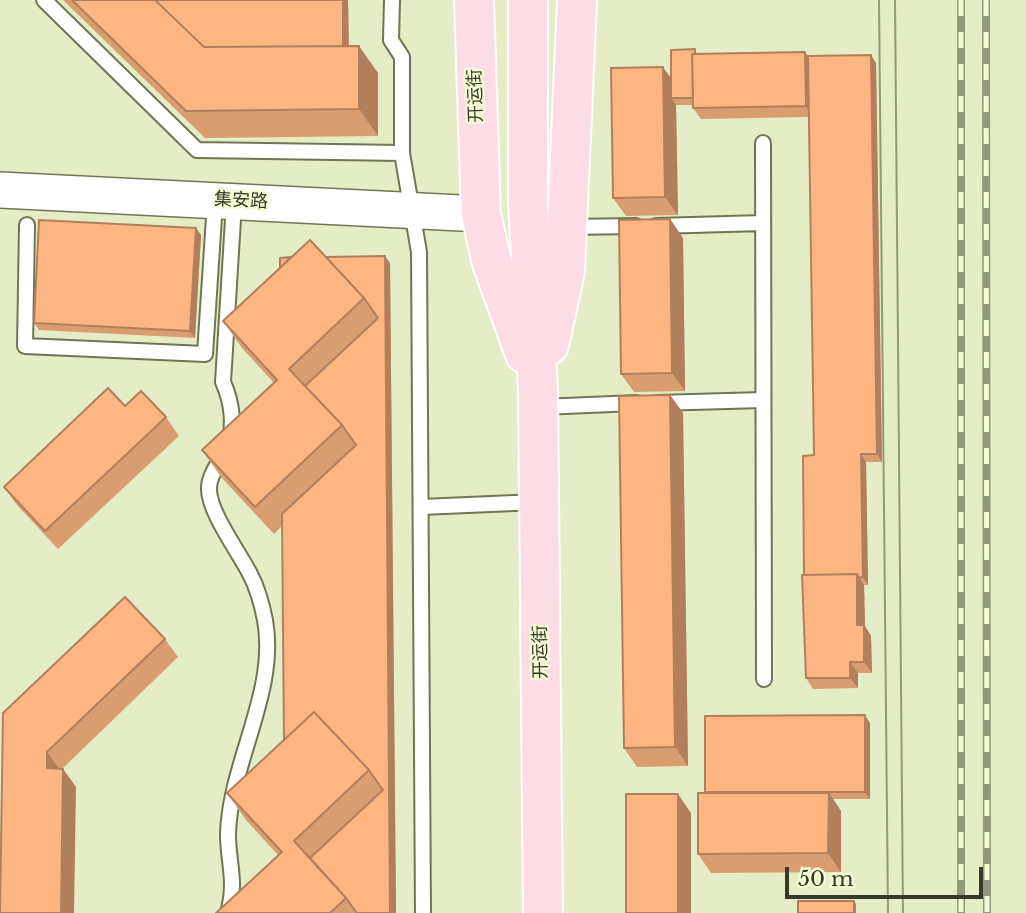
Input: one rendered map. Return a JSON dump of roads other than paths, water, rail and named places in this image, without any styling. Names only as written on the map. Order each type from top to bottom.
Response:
[{"type":"main road","name":"开运街","points":[[474,0],[481,214],[492,263],[538,400]]},
{"type":"main road","name":"开运街","points":[[528,0],[528,202],[540,502],[543,913]]},
{"type":"main road","name":"开运街","points":[[538,400],[565,271],[577,0]]},
{"type":"street","name":"集安路","points":[[0,190],[481,214]]},
{"type":"lane","points":[[44,0],[197,150],[402,153]]},
{"type":"lane","points":[[392,0],[391,40],[402,57],[402,153],[419,252],[423,913]]},
{"type":"lane","points":[[762,144],[764,679]]},
{"type":"lane","points":[[27,225],[25,346],[205,354],[225,201]]},
{"type":"lane","points":[[225,201],[223,382],[230,399],[232,425],[228,447],[209,487],[212,504],[252,577],[265,621],[265,666],[232,798],[228,836],[233,869],[228,913]]},
{"type":"lane","points":[[567,227],[763,223]]},
{"type":"lane","points":[[538,400],[763,400]]},
{"type":"lane","points":[[421,507],[540,502]]},
{"type":"tram line","points":[[879,0],[888,913]]},
{"type":"tram line","points":[[895,0],[903,913]]},
{"type":"railway","points":[[961,0],[961,913]]},
{"type":"railway","points":[[986,0],[987,913]]}]
